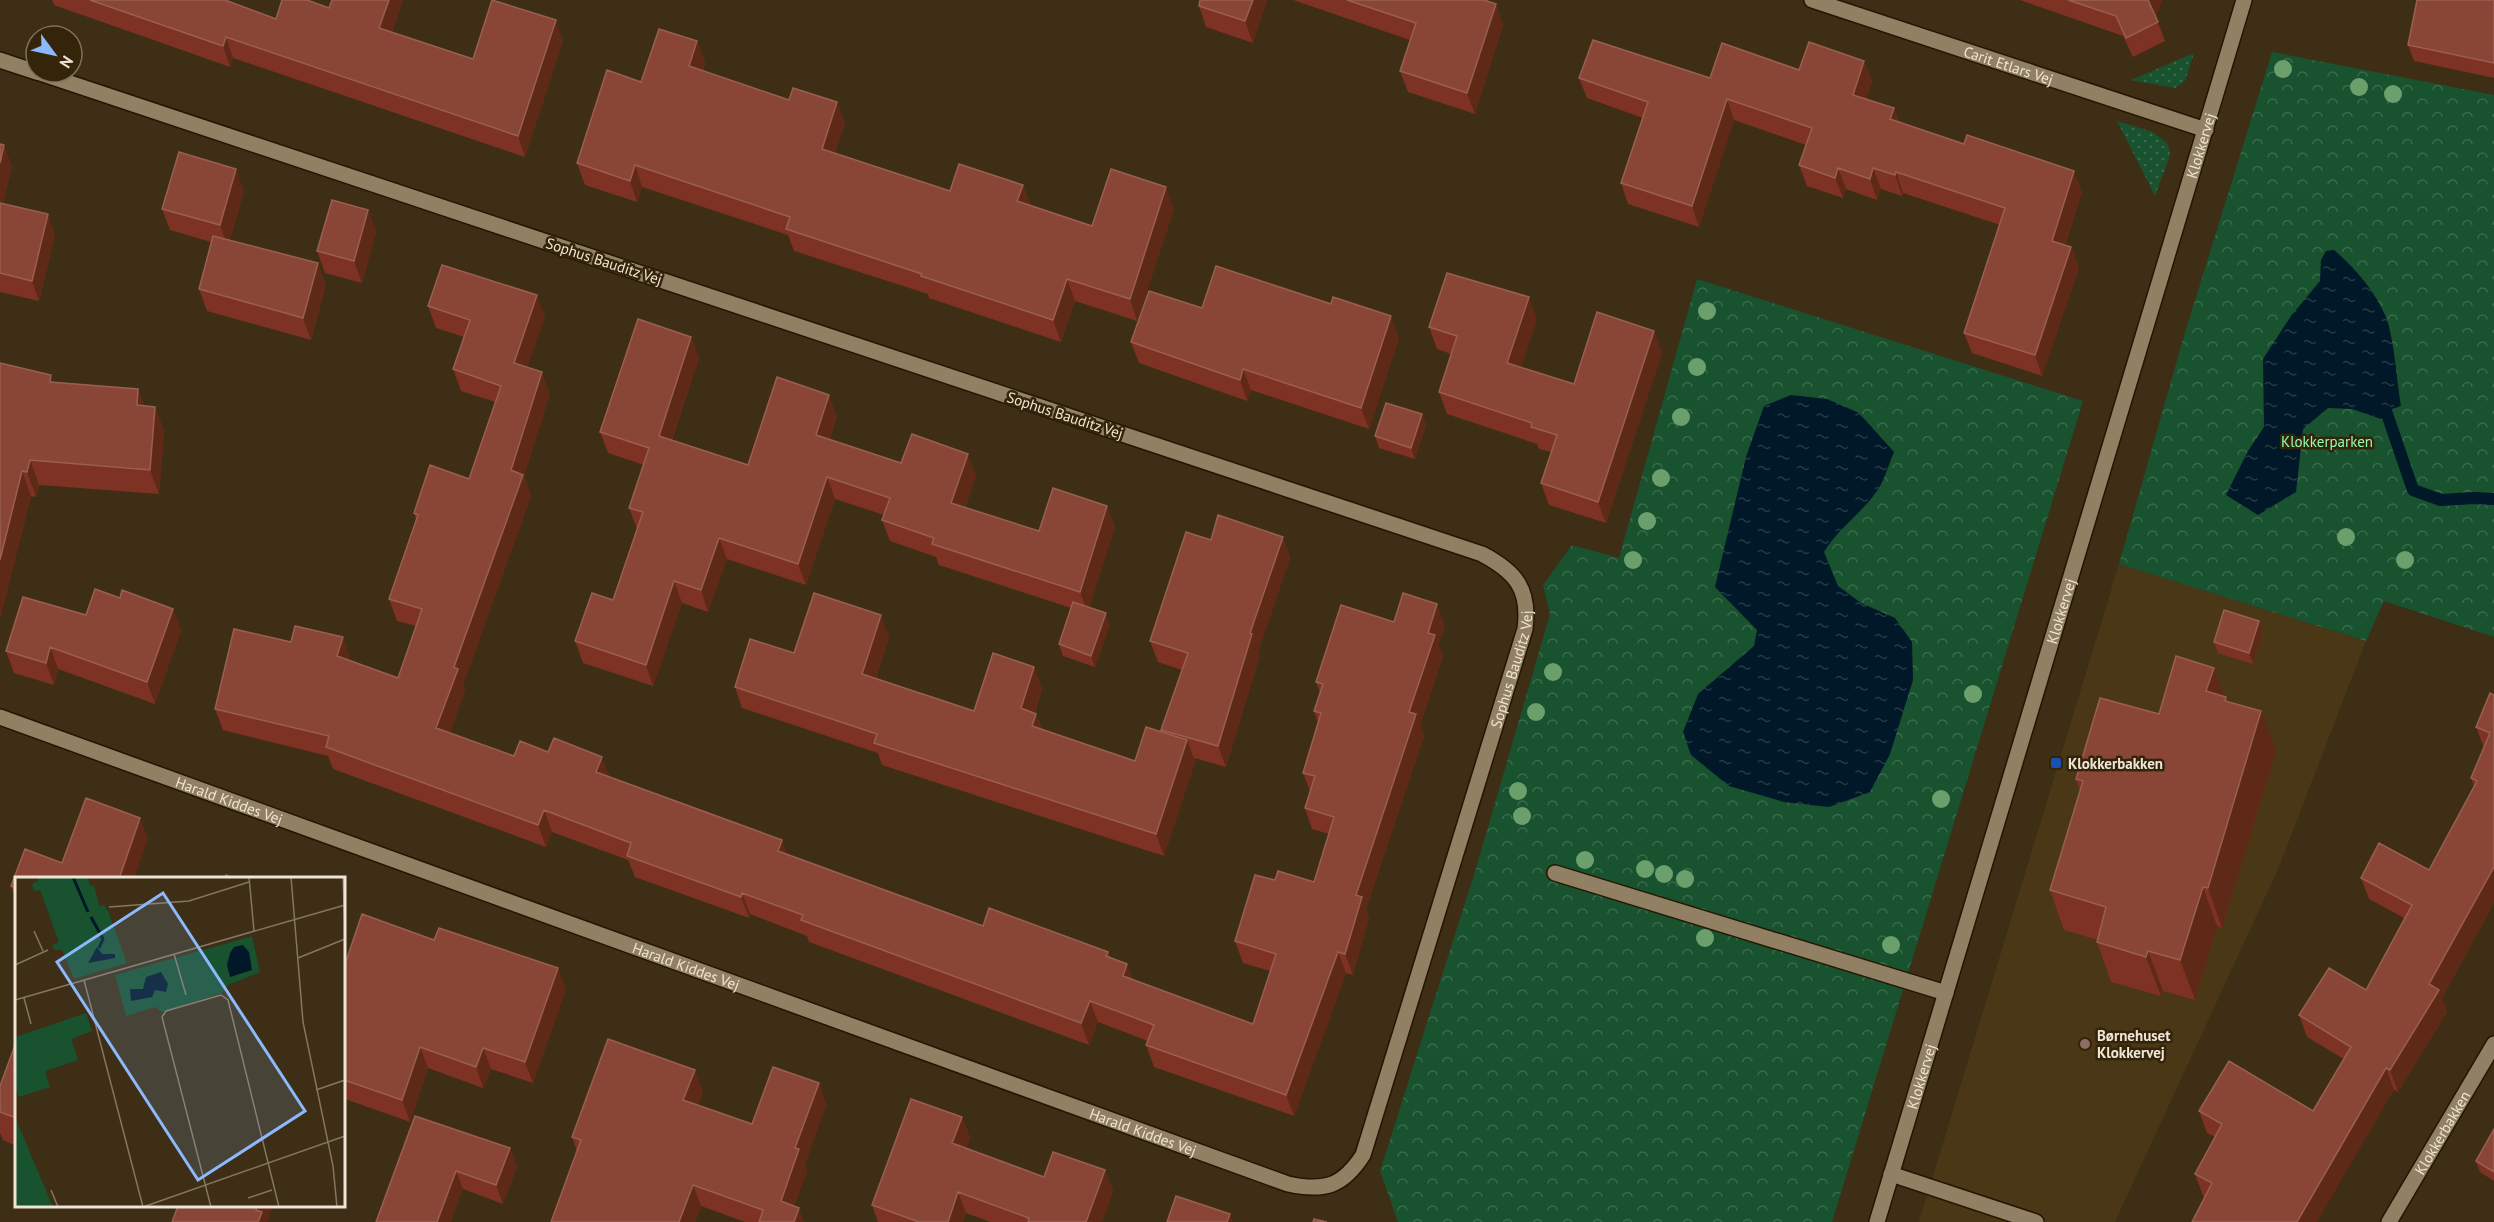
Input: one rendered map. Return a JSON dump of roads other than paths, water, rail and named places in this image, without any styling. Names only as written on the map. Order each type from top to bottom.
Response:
[{"type":"street","name":"Carit Etlars Vej","points":[[1812,0],[2206,130]]},
{"type":"street","name":"Klokkervej","points":[[1877,1222],[2244,0]]},
{"type":"street","name":"Sophus Bauditz Vej","points":[[0,60],[24,68]]},
{"type":"street","name":"Sophus Bauditz Vej","points":[[72,84],[1482,554],[1501,564],[1516,578],[1524,597],[1527,616],[1525,629],[1363,1155]]},
{"type":"street","name":"Harald Kiddes Vej","points":[[0,717],[1288,1184],[1311,1189],[1334,1185],[1352,1173],[1363,1155]]},
{"type":"street","points":[[1555,873],[1946,993]]},
{"type":"street","name":"Klokkerbakken","points":[[2389,1222],[2494,1044]]},
{"type":"street","points":[[1892,1174],[2036,1222]]},
{"type":"water","points":[[2334,250],[2364,280],[2386,317],[2401,406],[2386,411],[2381,419],[2352,409],[2328,408],[2303,429],[2296,492],[2258,515],[2226,495],[2248,451],[2264,427],[2263,359],[2291,316],[2320,281],[2321,260],[2326,251]]},
{"type":"water","points":[[1791,395],[1827,399],[1859,413],[1894,452],[1877,490],[1824,552],[1838,586],[1861,603],[1895,618],[1912,642],[1913,680],[1890,754],[1870,792],[1829,807],[1784,802],[1729,786],[1691,755],[1683,732],[1698,694],[1754,646],[1757,630],[1715,587],[1746,457],[1764,406]]},
{"type":"waterway","points":[[2386,411],[2413,490],[2441,500],[2494,499]]},
{"type":"place","name":"Klokkerbakken","points":[[2056,763]]},
{"type":"place","name":"Børnehuset Klokkervej","points":[[2085,1044]]},
{"type":"park label","name":"Klokkerparken","points":[[2327,441]]}]
